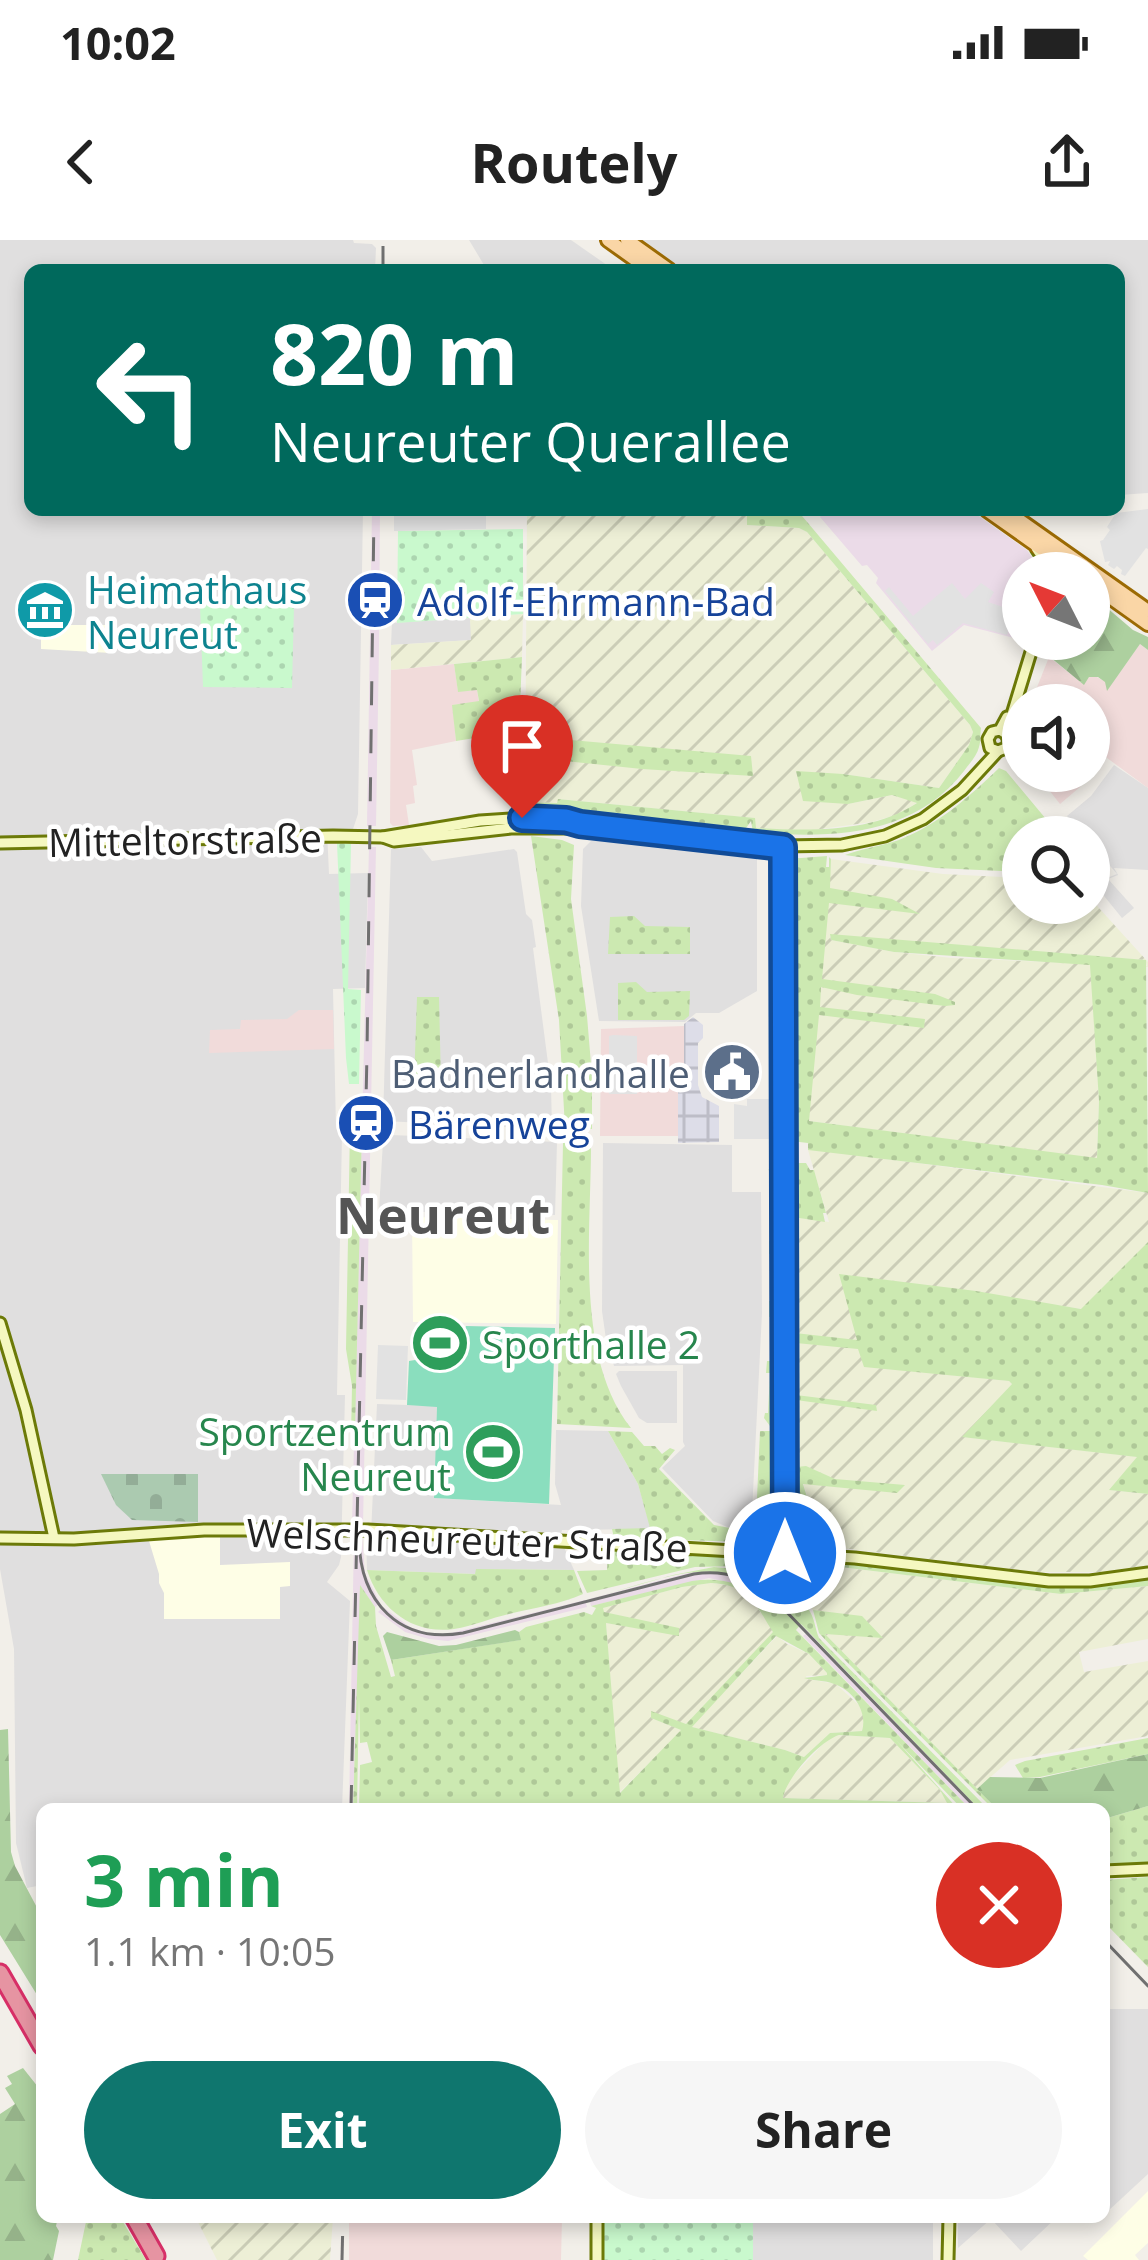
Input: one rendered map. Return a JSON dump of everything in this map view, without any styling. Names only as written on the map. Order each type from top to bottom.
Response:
[{"type":"highway","points":[[1,1962],[36,2028]]},
{"type":"highway","points":[[141,2223],[161,2257]]},
{"type":"main road","points":[[608,240],[642,264]]},
{"type":"main road","points":[[627,240],[661,264]]},
{"type":"main road","points":[[995,516],[1044,552]]},
{"type":"main road","points":[[1011,516],[1048,552]]},
{"type":"main road","points":[[1110,591],[1148,611]]},
{"type":"main road","points":[[1110,597],[1148,624]]},
{"type":"street","points":[[1002,732],[988,736],[994,750],[1002,748]]},
{"type":"street","name":"Mitteltorstraße","points":[[0,843],[399,840],[580,824],[783,847],[842,845],[894,832],[934,812],[979,772],[994,750]]},
{"type":"street","points":[[783,847],[785,1553]]},
{"type":"street","points":[[0,1323],[26,1410],[54,1538]]},
{"type":"street","name":"Welschneureuter Straße","points":[[0,1538],[346,1530],[855,1558],[1049,1581],[1148,1573]]},
{"type":"street","points":[[1110,1871],[1148,1869]]},
{"type":"street","points":[[597,2223],[597,2260]]},
{"type":"street","points":[[948,2260],[949,2223]]},
{"type":"shaded area","points":[[0,240],[353,240],[372,244],[375,264],[24,264],[24,516],[363,516],[358,814],[353,829],[327,830],[329,874],[368,873],[365,988],[333,989],[336,1128],[342,1134],[337,1395],[345,1395],[341,1557],[327,1582],[350,1601],[342,1803],[36,1803],[36,1886],[27,1888],[16,1843],[14,1649],[0,1569]]},
{"type":"shaded area","points":[[469,240],[571,240],[605,264],[483,264]]},
{"type":"shaded area","points":[[638,240],[1148,240],[1148,493],[1125,495],[1125,264],[672,264]]},
{"type":"shaded area","points":[[1148,509],[1148,549],[1125,576],[1117,566],[1110,566],[1110,552],[1103,552],[1100,541],[1114,516],[1125,516],[1125,512]]},
{"type":"shaded area","points":[[372,516],[380,516],[376,826],[367,826]]},
{"type":"shaded area","points":[[394,516],[486,516],[486,529],[394,531]]},
{"type":"shaded area","points":[[527,516],[747,516],[747,525],[799,528],[973,732],[939,788],[843,774],[848,804],[892,795],[918,802],[872,822],[806,831],[755,828],[754,818],[559,799],[557,803],[525,802]]},
{"type":"shaded area","points":[[821,516],[979,516],[1028,552],[1002,552],[1002,635],[964,625],[932,651],[876,583],[878,578],[867,565],[862,566]]},
{"type":"shaded area","points":[[952,583],[965,599],[981,583],[994,592],[988,602],[1002,607],[1002,634],[963,623],[937,645],[933,640],[928,644],[885,591],[889,587],[913,616]]},
{"type":"shaded area","points":[[523,614],[522,657],[391,670],[391,645],[471,640],[470,618]]},
{"type":"shaded area","points":[[470,618],[472,640],[391,645],[392,623]]},
{"type":"shaded area","points":[[44,625],[110,625],[111,653],[41,649]]},
{"type":"shaded area","points":[[1140,644],[1148,650],[1148,788],[1110,760],[1110,686]]},
{"type":"shaded area","points":[[1048,660],[1083,684],[1038,684]]},
{"type":"shaded area","points":[[454,664],[458,691],[477,690],[479,702],[453,705],[456,741],[412,750],[415,803],[406,805],[409,825],[393,826],[391,670]]},
{"type":"shaded area","points":[[1095,676],[1107,684],[1083,684]]},
{"type":"shaded area","points":[[1114,765],[1148,788],[1148,870],[1114,868],[1118,875],[1110,878],[1117,874],[1110,866],[1110,816],[1067,816],[1094,792],[1110,792]]},
{"type":"shaded area","points":[[1051,792],[1074,792],[1060,804]]},
{"type":"shaded area","points":[[591,841],[662,841],[757,855],[757,991],[719,1013],[696,1013],[685,1022],[599,1021],[581,906],[583,849]]},
{"type":"shaded area","points":[[369,847],[376,847],[363,1525],[352,1524]]},
{"type":"shaded area","points":[[421,847],[432,861],[517,852],[536,947],[552,1129],[383,1121],[391,849]]},
{"type":"shaded area","points":[[831,859],[1002,877],[1002,924],[1110,924],[1110,920],[1148,962],[1148,967],[1091,966],[1099,1101],[1097,1159],[809,1121],[808,1149],[808,1121]],"holes":[[[830,935],[1145,960],[1147,966],[952,958],[894,952],[831,940]]]},
{"type":"shaded area","points":[[1110,881],[1134,908],[1122,918],[1110,903]]},
{"type":"shaded area","points":[[299,1010],[333,1010],[334,1049],[209,1053],[210,1030],[240,1029],[241,1020],[287,1019]]},
{"type":"shaded area","points":[[693,1017],[703,1025],[698,1085],[702,1097],[719,1106],[719,1142],[678,1143],[678,1070],[684,1067],[684,1024]]},
{"type":"shaded area","points":[[684,1026],[678,1136],[600,1136],[601,1029]]},
{"type":"shaded area","points":[[609,1036],[637,1036],[637,1094],[609,1094]]},
{"type":"shaded area","points":[[747,1099],[774,1099],[775,1139],[734,1139],[734,1104],[747,1106]]},
{"type":"shaded area","points":[[391,1135],[557,1142],[555,1215],[379,1211],[383,1141]]},
{"type":"shaded area","points":[[603,1143],[732,1145],[732,1192],[761,1192],[762,1313],[751,1532],[713,1521],[662,1468],[685,1446],[683,1365],[614,1366],[602,1311]]},
{"type":"shaded area","points":[[808,1149],[1148,1193],[1148,1242],[1082,1309],[976,1293],[869,1366],[1009,1381],[1012,1384],[964,1437],[1139,1457],[1110,1490],[1148,1494],[1148,1565],[1106,1572],[1032,1572],[818,1545],[819,1533],[797,1464],[794,1217],[829,1222]]},
{"type":"shaded area","points":[[412,1217],[558,1220],[556,1324],[413,1322]]},
{"type":"shaded area","points":[[378,1345],[408,1346],[406,1400],[376,1399]]},
{"type":"shaded area","points":[[619,1371],[677,1371],[677,1423],[647,1423],[639,1418],[621,1386]]},
{"type":"shaded area","points":[[377,1404],[437,1406],[435,1498],[561,1505],[555,1484],[556,1430],[608,1431],[638,1484],[651,1529],[562,1530],[560,1538],[574,1570],[477,1569],[476,1574],[367,1570]]},
{"type":"shaded area","points":[[220,1536],[220,1565],[290,1562],[290,1586],[280,1587],[280,1619],[164,1619],[164,1593],[149,1541],[152,1537]]},
{"type":"shaded area","points":[[354,1536],[362,1536],[365,1573],[380,1603],[375,1607],[361,1587],[353,1803],[349,1803]]},
{"type":"shaded area","points":[[759,1560],[1061,1594],[1148,1586],[1148,1639],[1079,1652],[1084,1672],[1148,1661],[1148,1736],[1010,1760],[977,1789],[824,1633],[881,1636],[862,1617],[813,1610],[783,1579],[758,1567]]},
{"type":"shaded area","points":[[692,1572],[751,1578],[779,1601],[773,1606],[746,1586],[709,1578],[591,1606],[589,1599]]},
{"type":"shaded area","points":[[711,1583],[748,1594],[774,1632],[686,1724],[651,1718],[682,1730],[619,1793],[606,1623],[679,1635],[679,1629],[602,1608]]},
{"type":"shaded area","points":[[585,1600],[587,1607],[448,1641],[405,1632],[378,1612],[383,1607],[410,1627],[447,1634]]},
{"type":"shaded area","points":[[808,1632],[974,1803],[964,1803],[803,1636]]},
{"type":"shaded area","points":[[777,1636],[809,1654],[827,1673],[807,1679],[836,1684],[862,1708],[862,1731],[830,1733],[804,1757],[691,1727]]},
{"type":"shaded area","points":[[839,1735],[890,1738],[948,1803],[783,1798],[786,1783],[828,1739]]},
{"type":"shaded area","points":[[1110,2009],[1148,2009],[1148,2174],[1110,2209]]},
{"type":"shaded area","points":[[1148,2191],[1148,2243],[1135,2255],[1139,2260],[1088,2260],[1083,2256]]},
{"type":"shaded area","points":[[198,2223],[333,2223],[330,2260],[217,2260]]},
{"type":"shaded area","points":[[349,2223],[562,2223],[561,2260],[349,2260]]},
{"type":"shaded area","points":[[753,2223],[933,2223],[933,2260],[753,2260]]},
{"type":"shaded area","points":[[958,2223],[986,2223],[958,2248]]},
{"type":"shaded area","points":[[995,2223],[1051,2223],[1021,2251]]},
{"type":"green space","points":[[747,516],[802,516],[981,728],[973,760],[944,793],[920,809],[895,821],[840,833],[753,832],[751,821],[744,831],[527,808],[525,802],[557,803],[558,799],[755,818],[756,828],[818,829],[880,820],[917,803],[892,795],[848,804],[803,801],[796,771],[939,788],[969,745],[970,725],[807,532],[747,525]]},
{"type":"green space","points":[[523,529],[523,614],[397,623],[398,531]]},
{"type":"green space","points":[[200,605],[294,605],[292,688],[203,687]]},
{"type":"green space","points":[[1110,610],[1148,637],[1148,650],[1140,644],[1110,687],[1098,677],[1089,677],[1083,684],[1054,660],[1110,660]]},
{"type":"green space","points":[[522,657],[519,731],[456,741],[452,705],[479,701],[477,690],[458,692],[454,664]]},
{"type":"green space","points":[[537,737],[751,756],[753,776],[536,758]]},
{"type":"green space","points":[[999,768],[1002,792],[1024,792],[1044,816],[1002,816],[1002,871],[936,868],[845,855],[899,840],[965,799]]},
{"type":"green space","points":[[531,836],[574,845],[571,899],[587,1016],[592,1129],[565,1128],[559,1020]]},
{"type":"green space","points":[[337,843],[351,844],[348,989],[361,990],[359,1084],[349,1084],[346,1058]]},
{"type":"green space","points":[[827,856],[826,867],[831,859],[830,888],[892,899],[920,914],[829,903],[822,979],[935,994],[955,1005],[821,987],[820,1007],[925,1019],[924,1028],[819,1015],[809,1121],[1097,1158],[1099,1101],[1090,965],[894,952],[831,940],[830,934],[1146,960],[1148,1193],[808,1150],[808,1143],[791,1141],[788,859]]},
{"type":"green space","points":[[634,916],[645,926],[690,927],[690,954],[608,954],[610,917]]},
{"type":"green space","points":[[636,982],[647,992],[690,991],[689,1016],[684,1020],[618,1020],[618,983]]},
{"type":"green space","points":[[417,997],[439,997],[441,1083],[414,1083]]},
{"type":"green space","points":[[350,1128],[362,1128],[355,1432],[351,1436],[352,1386],[346,1349]]},
{"type":"green space","points":[[563,1143],[591,1147],[589,1255],[594,1331],[613,1399],[631,1428],[557,1424]]},
{"type":"green space","points":[[791,1163],[806,1163],[814,1170],[826,1213],[825,1222],[793,1217],[795,1333],[857,1340],[839,1274],[1081,1309],[1148,1242],[1148,1494],[1109,1490],[1137,1457],[962,1437],[1012,1384],[1009,1381],[864,1367],[858,1349],[796,1343],[796,1395],[876,1405],[877,1411],[796,1400],[797,1467],[806,1466],[835,1479],[905,1485],[897,1493],[803,1484],[818,1533],[817,1549],[916,1562],[790,1547],[787,1191],[791,1190]]},
{"type":"green space","points":[[776,1164],[781,1169],[780,1422],[770,1426],[764,1418],[772,1317],[772,1171],[768,1170]]},
{"type":"green space","name":"Sportzentrum Neureut","points":[[417,1327],[555,1328],[549,1504],[434,1498],[437,1407],[407,1405],[409,1361],[415,1360]]},
{"type":"green space","points":[[608,1431],[632,1432],[644,1446],[655,1446],[662,1454],[675,1450],[659,1469],[714,1525],[751,1532],[751,1538],[746,1542],[614,1538],[612,1529],[650,1528],[638,1484]]},
{"type":"green space","points":[[760,1431],[775,1431],[781,1438],[780,1545],[755,1543]]},
{"type":"green space","points":[[101,1474],[198,1474],[198,1522],[132,1520],[116,1505]]},
{"type":"green space","points":[[608,1550],[739,1554],[740,1562],[695,1567],[587,1593],[577,1571],[607,1570]]},
{"type":"green space","points":[[744,1554],[1047,1584],[1148,1576],[1148,1586],[1061,1594],[816,1564],[760,1561],[758,1567],[749,1565]]},
{"type":"green space","points":[[714,1567],[756,1572],[789,1587],[809,1610],[819,1638],[982,1803],[973,1803],[801,1624],[796,1630],[964,1803],[956,1803],[896,1740],[953,1803],[947,1803],[359,1803],[360,1765],[372,1762],[367,1742],[360,1743],[359,1696],[357,1803],[353,1803],[360,1585],[375,1607],[391,1677],[395,1676],[391,1660],[520,1640],[519,1632],[526,1627],[584,1612],[592,1615],[596,1608],[591,1606],[692,1581],[728,1582],[759,1595],[778,1611],[784,1607],[740,1577],[691,1573],[662,1578]],"holes":[[[724,1585],[743,1592],[773,1632],[686,1724],[651,1711],[651,1718],[681,1730],[620,1793],[606,1623],[679,1636],[679,1628],[604,1612],[603,1608],[682,1587]],[[776,1636],[809,1654],[827,1673],[804,1678],[834,1684],[853,1696],[861,1709],[862,1731],[830,1733],[804,1757],[692,1727]],[[839,1735],[890,1738],[947,1803],[783,1798],[797,1771]]]},
{"type":"green space","points":[[476,1569],[574,1570],[583,1594],[439,1630],[399,1616],[380,1596],[367,1570],[475,1574]]},
{"type":"green space","points":[[813,1610],[862,1616],[883,1638],[825,1634],[991,1803],[987,1803],[819,1633]]},
{"type":"green space","points":[[515,1630],[521,1640],[391,1660],[383,1636],[387,1632],[439,1646]]},
{"type":"green space","points":[[8,1729],[11,1852],[36,1906],[36,1993],[0,1935],[0,1730]]},
{"type":"green space","points":[[1148,1738],[1148,1754],[1040,1777],[1023,1778],[1015,1765],[1025,1761]]},
{"type":"green space","points":[[1148,1754],[1148,1806],[1110,1817],[1110,1803],[991,1803],[977,1789],[990,1777],[1040,1778]]},
{"type":"green space","points":[[1148,1806],[1148,1863],[1135,1864],[1148,1865],[1110,1867],[1123,1864],[1110,1865],[1110,1817]]},
{"type":"green space","points":[[1148,1877],[1148,1967],[1110,1928],[1110,1880]]},
{"type":"green space","points":[[23,2068],[36,2084],[36,2223],[57,2223],[53,2260],[0,2260],[0,2114],[15,2104],[5,2088],[12,2084],[7,2076]]},
{"type":"green space","points":[[86,2223],[124,2223],[146,2260],[78,2260]]},
{"type":"green space","points":[[603,2223],[753,2223],[753,2260],[602,2260]]},
{"type":"tram line","points":[[359,1539],[367,1582],[387,1614],[402,1625],[440,1635],[694,1574],[718,1573],[749,1582],[777,1602],[971,1803]]},
{"type":"tram line","points":[[1110,1946],[1148,1986]]},
{"type":"railway","points":[[383,240],[383,264]]},
{"type":"railway","points":[[351,1803],[374,516]]},
{"type":"railway","points":[[342,2260],[343,2223]]},
{"type":"place","name":"Adolf-Ehrmann-Bad","points":[[375,600]]},
{"type":"place","name":"Heimathaus Neureut","points":[[45,610]]},
{"type":"place","name":"Badnerlandhalle","points":[[732,1072]]},
{"type":"place","name":"Bärenweg","points":[[366,1123]]},
{"type":"place","name":"Sporthalle 2","points":[[440,1343]]},
{"type":"place","name":"Sportzentrum Neureut","points":[[493,1452]]},
{"type":"district","name":"Neureut","points":[[443,1214]]},
{"type":"route","points":[[522,818],[783,847],[785,1553]]}]
